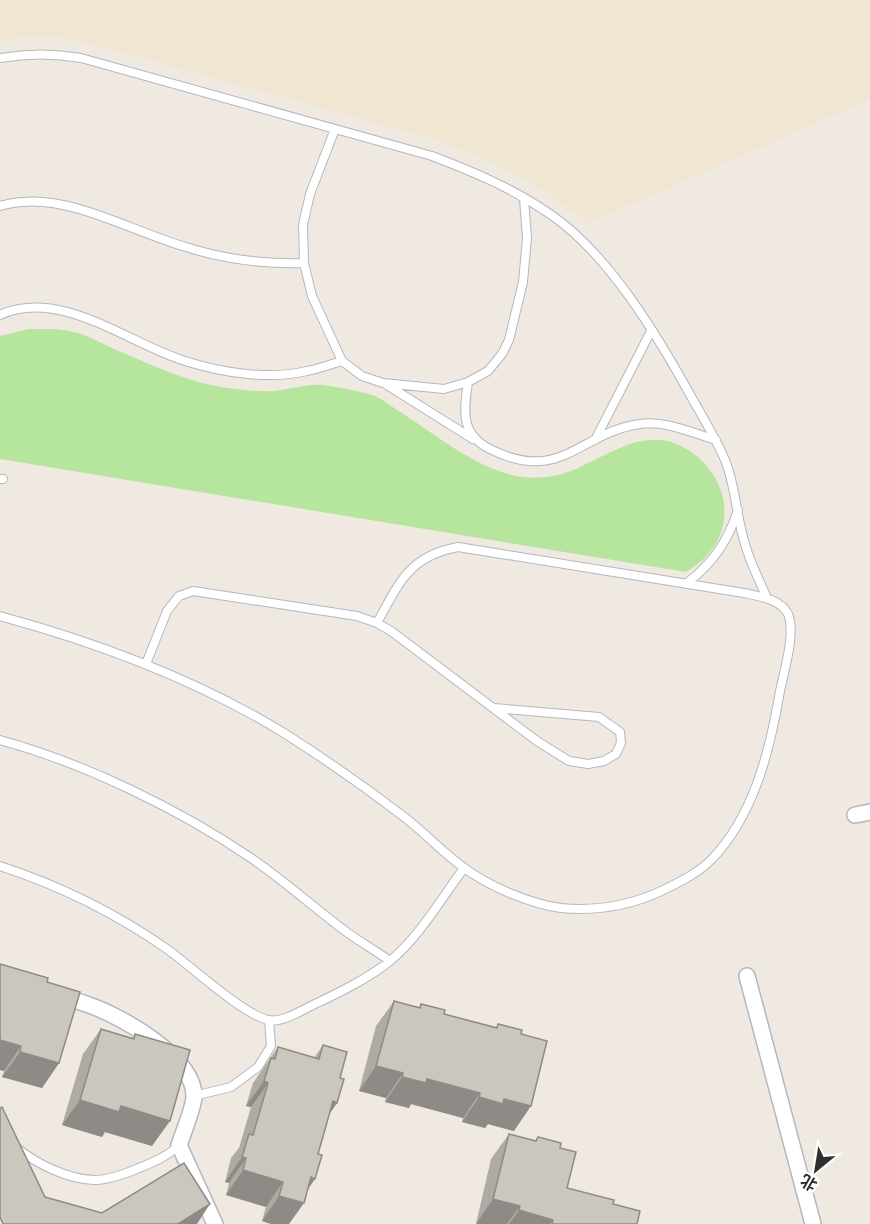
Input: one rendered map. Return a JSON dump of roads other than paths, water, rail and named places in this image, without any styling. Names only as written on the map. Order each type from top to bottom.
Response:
[{"type":"street","points":[[747,976],[813,1224]]},
{"type":"street","points":[[40,991],[90,1005],[125,1022],[159,1043],[176,1060],[190,1080],[194,1096],[179,1145],[215,1224]]},
{"type":"lane","points":[[0,58],[21,54],[53,53],[81,58],[432,156],[486,176],[551,215],[576,236],[622,289],[670,359],[716,440],[732,478],[745,543],[766,598]]},
{"type":"lane","points":[[335,129],[310,194],[303,225],[304,263],[312,296],[342,361],[362,376],[383,383],[444,389],[468,382],[488,371],[502,354],[509,340],[523,282],[527,238],[524,199]]},
{"type":"lane","points":[[0,206],[24,201],[79,209],[188,248],[237,258],[284,264],[304,263]]},
{"type":"lane","points":[[0,315],[31,307],[55,309],[85,318],[185,361],[234,372],[272,375],[307,372],[342,361]]},
{"type":"lane","points":[[595,440],[651,331]]},
{"type":"lane","points":[[468,382],[464,416],[470,431],[483,445]]},
{"type":"lane","points":[[383,383],[483,445],[504,456],[525,462],[549,460],[574,452],[624,427],[643,423],[669,426],[716,440]]},
{"type":"lane","points":[[687,584],[702,572],[725,543],[738,508]]},
{"type":"lane","points":[[0,616],[60,633],[146,664],[215,695],[282,732],[345,773],[406,819],[464,868],[496,886],[528,900],[560,908],[596,909],[638,902],[675,885],[710,861],[736,827],[756,786],[773,732],[791,634],[788,613],[778,604],[766,598],[458,547],[443,549],[406,573],[377,622]]},
{"type":"lane","points":[[146,664],[167,611],[178,596],[193,591],[357,616],[377,622],[537,741],[569,761],[588,764],[604,761],[616,754],[621,743],[620,732],[599,717],[494,708]]},
{"type":"lane","points":[[0,740],[77,766],[141,795],[199,826],[251,858],[348,933],[390,960]]},
{"type":"lane","points":[[0,866],[33,877],[102,910],[166,948],[243,1007],[269,1020],[286,1018],[345,990],[390,960],[417,932],[464,868]]},
{"type":"lane","points":[[194,1096],[231,1087],[258,1067],[271,1046],[269,1020]]},
{"type":"lane","points":[[11,1144],[46,1166],[72,1176],[94,1179],[120,1175],[147,1165],[170,1153],[179,1145]]}]
